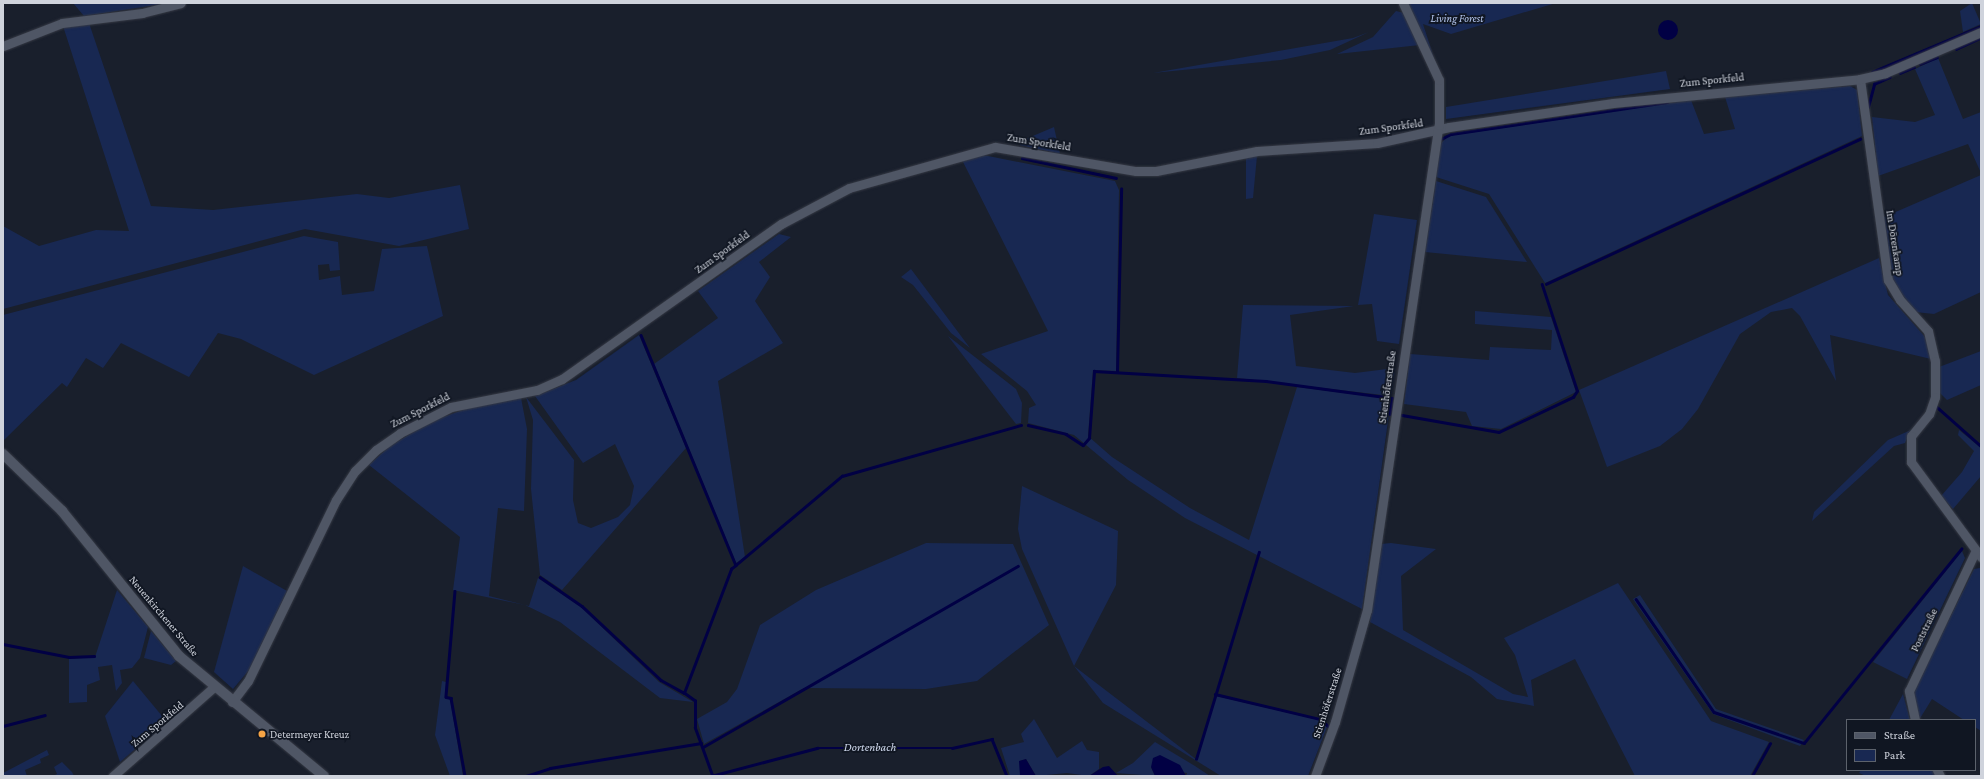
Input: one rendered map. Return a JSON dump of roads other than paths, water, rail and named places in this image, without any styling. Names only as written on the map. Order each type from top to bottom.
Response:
[{"type":"street","points":[[3,46],[58,24],[142,13],[181,3]]},
{"type":"street","name":"Stienhöferstraße","points":[[1315,776],[1335,722],[1367,610],[1437,132],[1439,80],[1403,3]]},
{"type":"street","name":"Zum Sporkfeld","points":[[232,702],[248,681],[336,500],[355,471],[376,450],[400,432],[451,407],[530,391],[562,380],[781,224],[838,193],[995,148],[1136,171],[1156,171],[1257,151],[1377,143],[1621,102],[1860,79],[1885,73],[1981,32]]},
{"type":"street","name":"Im Dörenkamp","points":[[1860,79],[1888,280],[1900,300],[1928,330],[1935,361],[1935,397],[1929,414],[1911,436],[1911,462],[1978,554]]},
{"type":"street","name":"Neuenkirchener Straße","points":[[3,454],[45,491],[179,656],[232,702],[324,776]]},
{"type":"street","name":"Poststraße","points":[[1915,719],[1908,691],[1978,554]]},
{"type":"street","name":"Zum Sporkfeld","points":[[113,776],[214,687]]},
{"type":"waterway","points":[[1872,72],[1981,26]]},
{"type":"waterway","points":[[1956,49],[1980,38]]},
{"type":"waterway","points":[[1920,64],[1937,57]]},
{"type":"waterway","points":[[1900,73],[1914,67]]},
{"type":"waterway","points":[[1868,107],[1874,84],[1890,77]]},
{"type":"waterway","points":[[1441,139],[1451,134],[1667,102]]},
{"type":"waterway","points":[[1546,284],[1860,139]]},
{"type":"waterway","points":[[1022,158],[1116,178]]},
{"type":"waterway","points":[[1117,372],[1121,189]]},
{"type":"waterway","points":[[1402,415],[1499,432],[1573,397],[1577,391],[1542,285]]},
{"type":"waterway","points":[[641,335],[736,565]]},
{"type":"waterway","points":[[1028,425],[1066,434],[1083,445],[1089,438],[1094,371],[1266,381],[1392,398],[1390,414]]},
{"type":"waterway","points":[[1937,407],[1981,446]]},
{"type":"waterway","points":[[712,775],[695,728],[695,701],[684,693],[731,569],[842,476],[1021,425]]},
{"type":"waterway","points":[[1636,599],[1714,712],[1804,743],[1961,549]]},
{"type":"waterway","points":[[1196,759],[1259,552]]},
{"type":"waterway","points":[[703,747],[1018,566]]},
{"type":"waterway","points":[[540,577],[582,606],[661,680],[684,693]]},
{"type":"waterway","points":[[455,591],[446,697],[451,698],[465,776]]},
{"type":"waterway","points":[[3,644],[69,657],[94,656]]},
{"type":"waterway","points":[[1215,694],[1320,719],[1328,726]]},
{"type":"waterway","points":[[3,726],[45,715]]},
{"type":"waterway","name":"Dortenbach","points":[[711,776],[817,748],[952,748],[992,739],[1007,776]]},
{"type":"waterway","points":[[526,776],[550,768],[701,743]]},
{"type":"waterway","points":[[1752,776],[1770,744]]},
{"type":"place","name":"Determeyer Kreuz","points":[[262,734]]},
{"type":"park label","name":"Living Forest","points":[[1457,18]]}]
